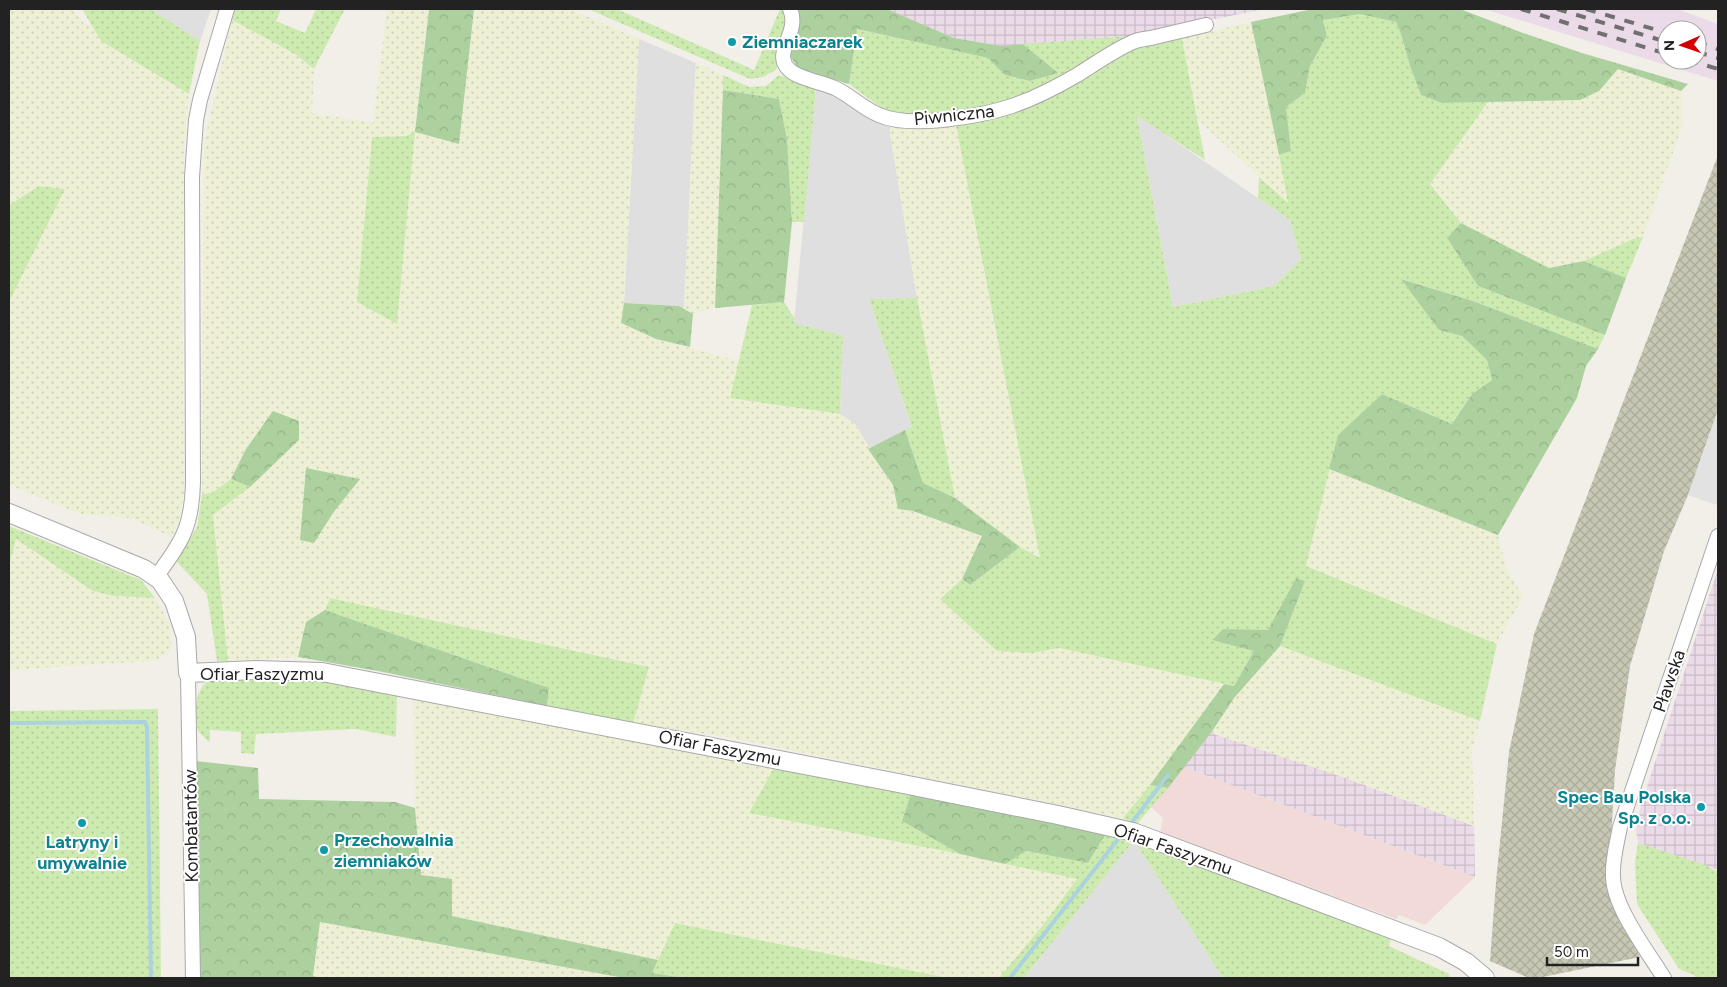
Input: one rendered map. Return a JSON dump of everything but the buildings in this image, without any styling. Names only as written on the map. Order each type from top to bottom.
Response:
[{"type":"street","points":[[156,577],[182,538],[190,514],[193,482],[192,177],[194,141],[200,100],[227,9]]},
{"type":"street","name":"Piwniczna","points":[[790,9],[793,16],[792,29],[783,59],[787,68],[797,74],[836,89],[879,115],[896,120],[943,120],[976,117],[1004,110],[1034,99],[1059,86],[1132,42],[1206,25]]},
{"type":"street","name":"Ofiar Faszyzmu","points":[[9,513],[144,569],[160,580],[174,601],[186,637],[188,673],[256,670],[322,672],[1058,814],[1124,830],[1439,948],[1466,962],[1485,978]]},
{"type":"street","name":"Pławska","points":[[1664,978],[1635,932],[1616,896],[1613,868],[1620,827],[1718,536]]},
{"type":"street","name":"Kombatantów","points":[[188,673],[193,978]]},
{"type":"shaded area","points":[[9,9],[72,9],[84,23],[94,27],[101,41],[189,94],[184,149],[182,297],[184,491],[179,521],[171,537],[131,518],[80,514],[9,485],[9,302],[64,189],[39,186],[9,205]]},
{"type":"shaded area","points":[[151,9],[211,9],[200,41]]},
{"type":"shaded area","points":[[387,9],[429,9],[415,132],[458,144],[474,9],[569,9],[639,39],[624,303],[621,324],[656,339],[739,361],[731,398],[840,414],[855,424],[893,485],[899,509],[913,511],[982,536],[962,579],[940,599],[1032,653],[1059,648],[1224,684],[1150,785],[1123,818],[727,737],[633,724],[649,667],[330,598],[325,610],[306,622],[298,657],[228,661],[213,515],[250,487],[299,440],[246,449],[231,479],[212,493],[202,494],[204,143],[232,20],[295,54],[314,69],[312,113],[373,123]],"holes":[[[415,132],[397,324],[357,302],[372,137],[406,136]]]},
{"type":"shaded area","points":[[887,9],[1265,9],[1130,36],[1002,46],[954,38]]},
{"type":"shaded area","points":[[1484,9],[1677,9],[1718,24],[1718,81],[1682,70],[1707,70],[1707,20],[1657,20],[1657,62]]},
{"type":"shaded area","points":[[1251,22],[1288,204],[1198,120],[1182,38]]},
{"type":"shaded area","points":[[639,39],[696,63],[684,309],[679,306],[624,303]]},
{"type":"shaded area","points":[[696,63],[723,75],[723,90],[715,308],[693,314],[684,309]]},
{"type":"shaded area","points":[[1618,69],[1681,91],[1682,127],[1643,237],[1633,239],[1584,261],[1549,268],[1461,223],[1430,184],[1488,102],[1580,100],[1599,91]]},
{"type":"shaded area","points":[[816,88],[833,94],[891,125],[890,133],[917,298],[869,299],[912,427],[868,449],[855,424],[840,414],[843,337],[794,323]]},
{"type":"shaded area","points":[[1137,115],[1290,220],[1301,259],[1274,286],[1173,307]]},
{"type":"shaded area","points":[[891,125],[956,125],[1040,559],[1020,547],[955,498],[917,298],[890,133]]},
{"type":"shaded area","points":[[1718,155],[1718,410],[1688,495],[1664,551],[1630,666],[1615,770],[1608,891],[1640,957],[1538,978],[1529,978],[1490,961],[1509,752],[1534,634]]},
{"type":"shaded area","points":[[1718,410],[1718,499],[1716,505],[1688,495]]},
{"type":"shaded area","points":[[1329,469],[1498,535],[1506,567],[1523,597],[1497,644],[1306,566]]},
{"type":"shaded area","points":[[16,539],[93,591],[114,596],[155,598],[169,623],[172,645],[167,655],[152,661],[9,670],[9,566]]},
{"type":"shaded area","points":[[1718,569],[1718,870],[1638,843],[1636,831],[1641,805]]},
{"type":"shaded area","points":[[1280,646],[1480,721],[1472,750],[1474,826],[1346,778],[1211,733],[1234,698]]},
{"type":"shaded area","points":[[413,696],[777,762],[749,813],[1077,879],[1043,925],[999,978],[948,978],[675,923],[658,960],[452,916],[421,876],[415,808]]},
{"type":"shaded area","points":[[1211,733],[1346,778],[1474,826],[1475,877],[1184,767]]},
{"type":"shaded area","points":[[1184,767],[1475,877],[1425,925],[1399,915],[1396,919],[1160,833],[1163,818],[1151,807]]},
{"type":"shaded area","points":[[1131,844],[1137,845],[1223,978],[1024,978]]},
{"type":"shaded area","points":[[319,922],[624,978],[313,977]]},
{"type":"green space","points":[[82,9],[151,9],[200,41],[189,94],[101,41]]},
{"type":"green space","points":[[235,9],[281,9],[276,21],[305,33],[316,9],[345,9],[314,69],[295,54],[232,20]]},
{"type":"green space","points":[[429,9],[474,9],[459,144],[415,132]]},
{"type":"green space","points":[[588,9],[617,9],[754,70],[780,9],[784,9],[787,20],[782,50],[776,70],[763,77],[750,79]]},
{"type":"green space","points":[[795,9],[887,9],[954,38],[1002,46],[1023,44],[1058,73],[1030,81],[1005,75],[988,58],[857,29],[849,84],[798,68],[790,56],[800,23]]},
{"type":"green space","points":[[1313,9],[1460,9],[1582,53],[1688,84],[1681,91],[1618,69],[1599,91],[1580,100],[1442,103],[1421,95],[1396,22],[1360,14],[1323,20],[1327,36],[1310,66],[1305,93],[1286,107],[1291,151],[1279,155],[1251,22]]},
{"type":"green space","points":[[1360,14],[1396,22],[1421,95],[1443,103],[1488,102],[1430,184],[1461,223],[1447,238],[1478,286],[1605,335],[1598,349],[1473,301],[1402,279],[1439,330],[1462,336],[1487,360],[1492,380],[1472,394],[1452,424],[1382,394],[1338,435],[1306,566],[1497,644],[1480,721],[1280,646],[1305,581],[1296,578],[1268,631],[1223,629],[1212,640],[1255,650],[1234,686],[1059,648],[1032,653],[997,651],[940,599],[962,579],[970,585],[1020,547],[1040,558],[956,125],[995,119],[1051,95],[1131,47],[1182,38],[1205,160],[1137,116],[1173,307],[1274,286],[1301,259],[1290,220],[1258,198],[1259,177],[1288,203],[1279,155],[1291,151],[1286,107],[1305,93],[1310,66],[1327,36],[1323,20]]},
{"type":"green space","points":[[856,29],[988,58],[1005,75],[1030,81],[1057,73],[1023,44],[1130,36],[1027,95],[973,109],[933,114],[887,112],[849,84]]},
{"type":"green space","points":[[723,75],[749,87],[766,86],[779,75],[816,88],[804,222],[792,222],[787,139],[779,99],[723,90]]},
{"type":"green space","points":[[723,90],[779,99],[787,139],[792,222],[784,302],[715,308]]},
{"type":"green space","points":[[415,132],[397,324],[357,302],[372,137],[406,136]]},
{"type":"green space","points":[[39,186],[65,189],[9,302],[9,205]]},
{"type":"green space","points":[[1461,223],[1549,268],[1584,261],[1626,278],[1605,335],[1478,286],[1447,238]]},
{"type":"green space","points":[[1643,237],[1626,278],[1584,261],[1633,239]]},
{"type":"green space","points":[[1401,279],[1473,301],[1598,349],[1586,366],[1577,398],[1498,535],[1329,469],[1338,435],[1382,394],[1452,424],[1472,394],[1492,380],[1487,360],[1462,336],[1439,330]]},
{"type":"green space","points":[[917,298],[955,498],[923,483],[905,430],[912,427],[869,299]]},
{"type":"green space","points":[[784,302],[795,319],[794,323],[843,336],[840,414],[730,398],[752,305]]},
{"type":"green space","points":[[624,303],[679,306],[693,314],[690,347],[656,339],[621,323]]},
{"type":"green space","points":[[273,411],[299,421],[299,440],[250,487],[231,479],[246,449]]},
{"type":"green space","points":[[905,430],[923,483],[955,498],[1020,547],[970,585],[962,579],[982,536],[913,511],[898,509],[893,485],[868,449]]},
{"type":"green space","points":[[306,468],[360,479],[333,513],[314,543],[300,540]]},
{"type":"green space","points":[[231,479],[250,487],[213,515],[228,661],[217,661],[207,594],[176,561],[197,527],[202,494],[212,493]]},
{"type":"green space","points":[[9,526],[141,580],[155,598],[114,596],[93,591],[16,539],[9,566]]},
{"type":"green space","points":[[1296,578],[1305,581],[1280,646],[1234,698],[1211,733],[1168,788],[1150,785],[1224,684],[1234,686],[1254,651],[1212,640],[1223,629],[1268,630]]},
{"type":"green space","points":[[330,598],[649,667],[633,724],[547,706],[549,688],[325,610]]},
{"type":"green space","points":[[325,610],[549,688],[547,706],[378,671],[298,657],[306,622]]},
{"type":"green space","points":[[283,674],[397,693],[396,737],[356,729],[256,734],[254,754],[241,753],[241,732],[210,730],[210,743],[198,731],[195,712],[198,695],[203,685],[217,677]]},
{"type":"green space","points":[[158,709],[161,978],[9,978],[9,711]]},
{"type":"green space","points":[[196,761],[258,768],[259,799],[395,802],[415,808],[421,875],[452,879],[452,916],[658,960],[652,973],[685,978],[624,978],[320,922],[313,976],[320,978],[200,978]]},
{"type":"green space","points":[[777,762],[911,793],[902,821],[960,854],[749,813]]},
{"type":"green space","points":[[1150,785],[1168,788],[1137,824],[1123,818]]},
{"type":"green space","points":[[911,793],[1107,832],[1088,863],[1026,851],[1005,864],[960,854],[902,821]]},
{"type":"green space","points":[[1107,832],[1131,844],[1024,978],[999,978],[1043,925],[1077,879],[1005,864],[1025,851],[1088,863]]},
{"type":"green space","points":[[1638,843],[1703,864],[1718,872],[1718,978],[1696,978],[1694,975],[1679,969],[1637,904],[1635,862]]},
{"type":"green space","points":[[1137,845],[1145,845],[1391,938],[1389,946],[1449,974],[1450,978],[1223,978]]},
{"type":"green space","points":[[675,923],[948,978],[685,978],[652,973]]},
{"type":"waterway","points":[[9,723],[145,722],[147,727],[151,978]]},
{"type":"waterway","points":[[1133,821],[1168,775]]},
{"type":"waterway","points":[[1010,978],[1119,838]]},
{"type":"railway","points":[[1521,9],[1657,51]]},
{"type":"railway","points":[[1557,9],[1657,39]]},
{"type":"railway","points":[[1586,9],[1657,30]]},
{"type":"railway","points":[[1707,45],[1718,49]]},
{"type":"railway","points":[[1707,55],[1718,58]]},
{"type":"railway","points":[[1707,66],[1718,69]]},
{"type":"place","name":"Ziemniaczarek","points":[[732,42]]},
{"type":"place","name":"Spec Bau Polska Sp. z o.o.","points":[[1701,807]]},
{"type":"place","name":"Latryny i umywalnie","points":[[82,823]]},
{"type":"place","name":"Przechowalnia ziemniaków","points":[[324,850]]}]
